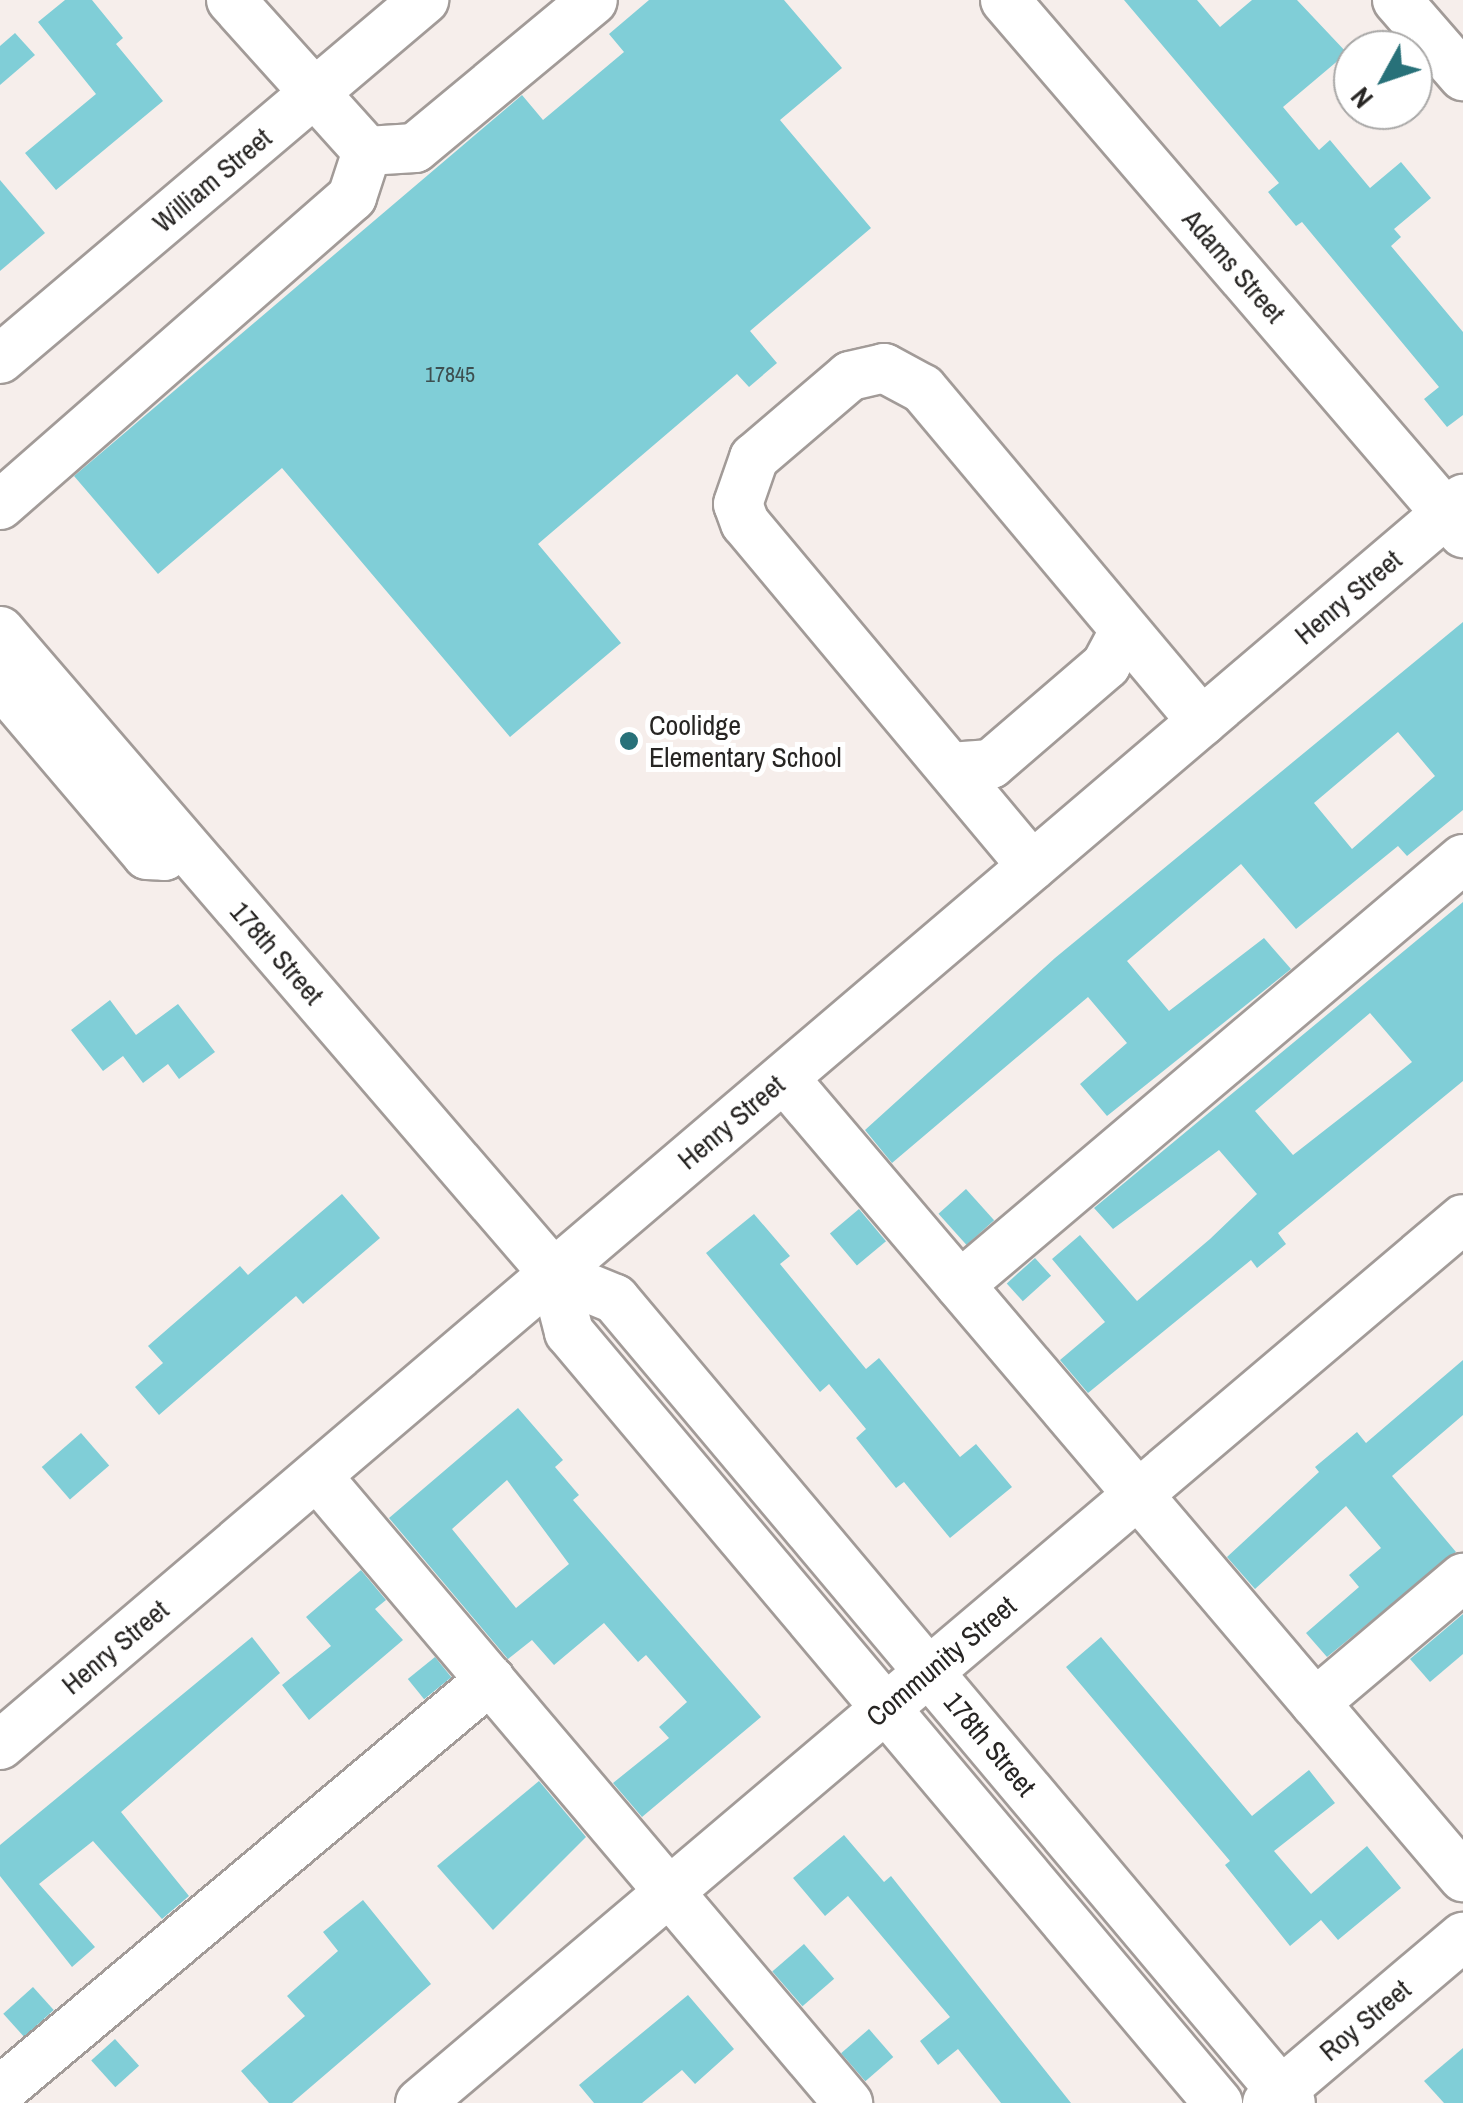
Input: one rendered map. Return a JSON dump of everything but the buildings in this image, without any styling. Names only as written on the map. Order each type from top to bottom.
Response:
[{"type":"street","points":[[231,0],[310,96],[367,151],[415,148],[594,0]]},
{"type":"street","name":"William Street","points":[[0,359],[424,0]]},
{"type":"street","name":"Adams Street","points":[[1005,0],[1458,515]]},
{"type":"street","points":[[1396,0],[1463,76]]},
{"type":"street","points":[[0,505],[352,198],[367,151]]},
{"type":"street","points":[[1032,866],[746,523],[738,504],[754,458],[850,376],[884,368],[923,388],[1202,722]]},
{"type":"street","name":"Henry Street","points":[[0,1745],[1202,722],[1458,515]]},
{"type":"street","points":[[950,767],[992,764],[1106,666],[1124,631]]},
{"type":"street","name":"178th Street","points":[[0,632],[554,1274],[569,1332],[1218,2103]]},
{"type":"street","points":[[0,682],[147,855],[164,856],[181,842]]},
{"type":"street","points":[[960,1284],[1463,858]]},
{"type":"street","points":[[784,1078],[1463,1878]]},
{"type":"street","name":"Community Street","points":[[420,2103],[1463,1219]]},
{"type":"street","name":"178th Street","points":[[554,1274],[615,1299],[1280,2099]]},
{"type":"street","points":[[317,1476],[843,2101]]},
{"type":"street","points":[[1316,1703],[1463,1578]]},
{"type":"street","points":[[0,2091],[490,1680]]},
{"type":"street","name":"Roy Street","points":[[1280,2099],[1463,1937]]},
{"type":"place","name":"Coolidge Elementary School","points":[[629,741]]}]
